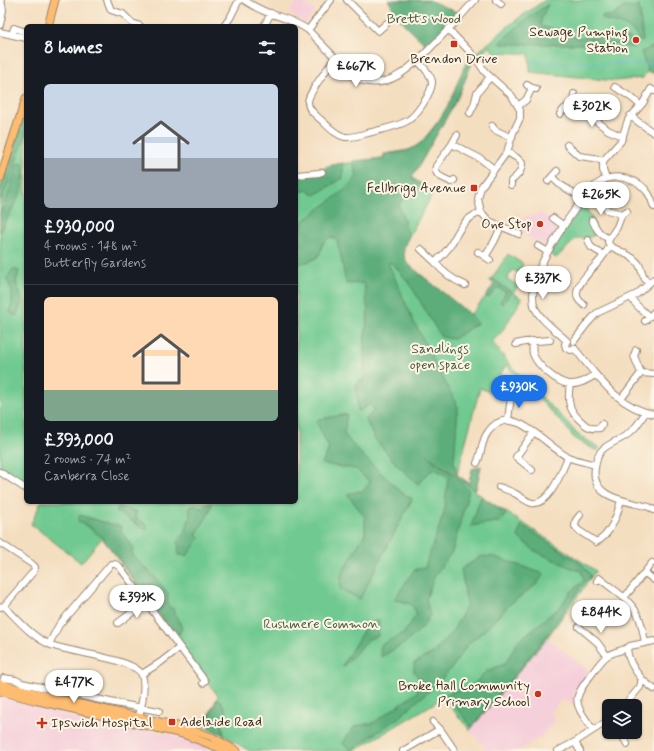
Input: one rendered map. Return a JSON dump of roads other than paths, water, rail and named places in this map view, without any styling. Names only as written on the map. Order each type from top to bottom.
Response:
[{"type":"main road","points":[[49,24],[55,0]]},
{"type":"main road","points":[[0,179],[24,104]]},
{"type":"main road","points":[[1,686],[89,712],[196,731],[212,737],[237,751]]},
{"type":"main road","points":[[1,686],[138,720],[197,739],[227,751]]},
{"type":"street","points":[[0,26],[3,10],[1,0]]},
{"type":"street","points":[[107,0],[112,10],[123,14],[136,24]]},
{"type":"street","points":[[226,24],[239,0]]},
{"type":"street","points":[[244,0],[260,9],[292,20],[308,30],[353,76],[359,80],[372,82],[393,78],[404,72],[418,61],[475,0]]},
{"type":"street","points":[[308,30],[331,0]]},
{"type":"street","points":[[346,0],[378,31],[387,23]]},
{"type":"street","points":[[265,24],[271,13]]},
{"type":"street","points":[[12,35],[14,28],[24,31]]},
{"type":"street","points":[[448,29],[475,57],[490,78],[512,96],[518,106],[520,118],[507,152],[484,183],[479,192],[478,203],[481,212],[489,222],[519,234]]},
{"type":"street","points":[[0,32],[24,38]]},
{"type":"street","points":[[334,58],[310,94],[308,107],[335,132],[345,137],[359,136],[387,128],[408,121],[414,116],[432,85],[429,74],[418,61]]},
{"type":"street","points":[[470,114],[478,93],[490,78]]},
{"type":"street","points":[[518,106],[526,100],[532,87]]},
{"type":"street","points":[[615,87],[640,105]]},
{"type":"street","points":[[606,180],[602,170],[603,161],[623,137],[626,124],[630,116],[652,90]]},
{"type":"street","points":[[559,115],[573,103],[574,94]]},
{"type":"street","points":[[573,103],[608,130],[623,137]]},
{"type":"street","points":[[630,116],[654,133]]},
{"type":"street","points":[[492,126],[495,130],[512,138]]},
{"type":"street","points":[[452,183],[438,176],[435,170],[436,166],[457,135]]},
{"type":"street","points":[[452,144],[481,159],[494,169]]},
{"type":"street","points":[[566,144],[578,156],[603,161]]},
{"type":"street","points":[[507,152],[522,163],[521,170],[517,177],[511,180]]},
{"type":"street","points":[[558,171],[550,179],[584,199]]},
{"type":"street","points":[[298,175],[322,172]]},
{"type":"street","points":[[654,207],[648,193],[636,182],[621,177],[606,180],[597,184],[564,226],[548,252],[535,281],[534,296],[535,308],[546,322],[576,344],[574,348],[606,387],[621,400],[634,408],[654,414]]},
{"type":"street","points":[[595,196],[602,202],[607,210],[624,212],[608,242],[610,246],[630,256],[638,263],[643,278],[648,283]]},
{"type":"street","points":[[435,262],[449,247],[457,231],[465,221],[481,212]]},
{"type":"street","points":[[552,218],[564,226]]},
{"type":"street","points":[[592,220],[598,231],[603,236],[609,238]]},
{"type":"street","points":[[478,252],[487,258],[500,227]]},
{"type":"street","points":[[588,240],[591,247],[604,255]]},
{"type":"street","points":[[538,246],[548,252]]},
{"type":"street","points":[[584,305],[578,299],[576,293],[582,281],[610,246]]},
{"type":"street","points":[[423,253],[456,281],[465,285]]},
{"type":"street","points":[[574,348],[571,350],[568,349],[565,344],[597,313],[631,298],[644,289],[648,283],[654,279]]},
{"type":"street","points":[[631,298],[634,305],[641,308],[650,317]]},
{"type":"street","points":[[516,344],[550,340]]},
{"type":"street","points":[[532,341],[533,354],[551,376],[562,383],[583,383],[595,375]]},
{"type":"street","points":[[636,350],[634,356],[641,373]]},
{"type":"street","points":[[621,400],[641,373]]},
{"type":"street","points":[[641,373],[654,374]]},
{"type":"street","points":[[570,384],[568,393],[569,403],[574,414],[588,427],[594,429],[600,428],[602,424]]},
{"type":"street","points":[[508,420],[511,396]]},
{"type":"street","points":[[645,412],[635,428],[625,437],[600,451],[595,464],[595,478],[601,489],[612,497],[649,507],[654,510]]},
{"type":"street","points":[[477,463],[483,441],[489,431],[498,423],[508,420],[520,423],[568,457],[595,464]]},
{"type":"street","points":[[532,470],[516,457],[534,432]]},
{"type":"street","points":[[499,487],[515,493],[531,503],[540,502],[552,491],[568,457]]},
{"type":"street","points":[[0,472],[24,488]]},
{"type":"street","points":[[580,515],[576,520],[575,526],[578,530],[596,542],[600,540],[616,519],[621,500]]},
{"type":"street","points":[[0,543],[35,567],[34,571],[2,606],[33,634],[49,644],[59,648],[122,662],[132,666],[142,674]]},
{"type":"street","points":[[624,598],[652,563]]},
{"type":"street","points":[[49,644],[59,625],[111,564],[115,564],[119,566],[205,681],[203,683]]},
{"type":"street","points":[[645,573],[654,580]]},
{"type":"street","points":[[597,581],[599,578],[632,606],[638,614],[645,642]]},
{"type":"street","points":[[118,623],[146,602]]},
{"type":"street","points":[[578,627],[597,642],[607,656]]},
{"type":"street","points":[[593,730],[579,709],[578,695],[581,688],[607,656],[627,649],[630,646],[654,641]]},
{"type":"street","points":[[142,674],[179,648]]},
{"type":"street","points":[[627,649],[632,666],[642,678],[640,687],[630,699]]},
{"type":"street","points":[[138,720],[142,693],[142,674]]},
{"type":"street","points":[[1,686],[5,678],[9,678],[22,683],[159,711]]},
{"type":"street","points":[[641,682],[645,682],[654,689]]},
{"type":"street","points":[[433,722],[456,751]]},
{"type":"street","points":[[558,751],[602,724]]},
{"type":"street","points":[[403,751],[440,729]]},
{"type":"street","points":[[625,739],[628,744]]},
{"type":"street","points":[[575,742],[580,751]]},
{"type":"waterway","points":[[533,62],[654,64]]},
{"type":"place","name":"Sewage Pumping Station","points":[[636,40]]},
{"type":"place","name":"Brendon Drive","points":[[454,44]]},
{"type":"place","name":"Fellbrigg Avenue","points":[[474,188]]},
{"type":"place","name":"One Stop","points":[[540,224]]},
{"type":"place","name":"Broke Hall Community Primary School","points":[[538,694]]},
{"type":"place","name":"Adelaide Road","points":[[172,722]]},
{"type":"place","name":"Ipswich Hospital","points":[[42,723]]},
{"type":"park label","name":"Bretts Wood","points":[[424,19]]},
{"type":"park label","name":"Sandlings open space","points":[[440,358]]},
{"type":"park label","name":"Rushmere Common","points":[[321,624]]}]
